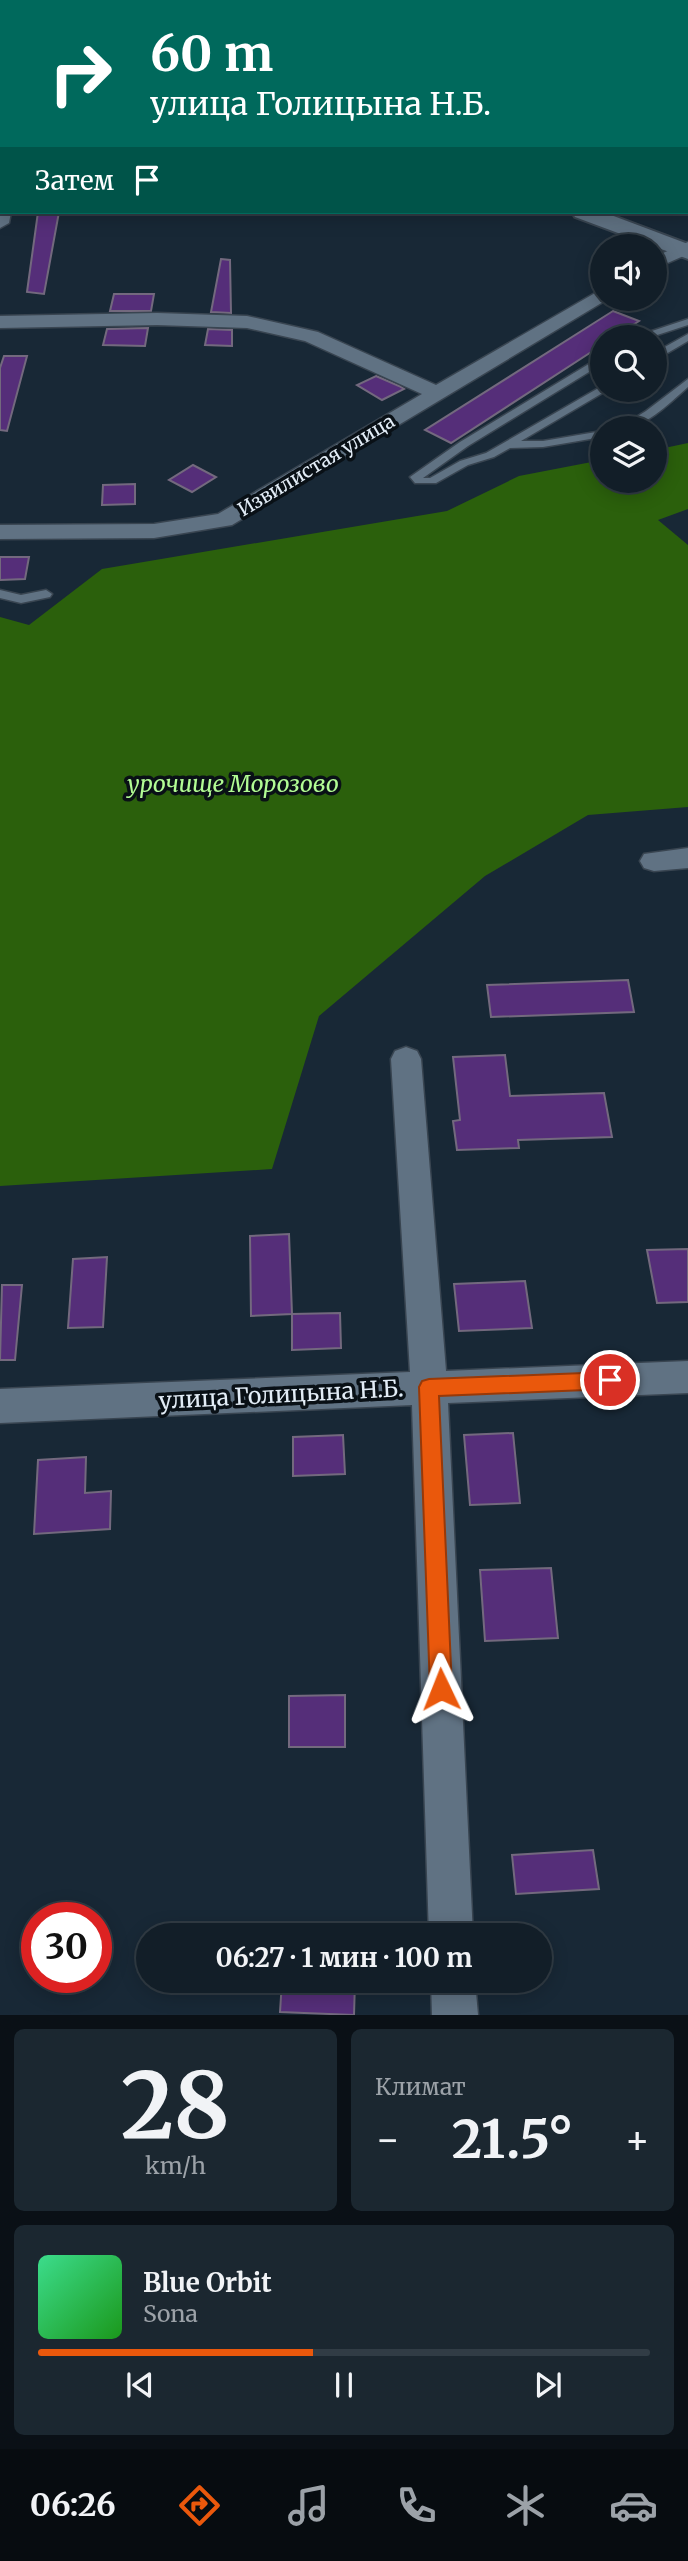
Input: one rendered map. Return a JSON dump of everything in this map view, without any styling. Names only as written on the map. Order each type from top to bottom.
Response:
[{"type":"street","points":[[588,214],[686,250]]},
{"type":"street","points":[[667,258],[686,250]]},
{"type":"street","name":"Извилистая улица","points":[[0,532],[154,530],[224,520],[590,302]]},
{"type":"street","points":[[0,322],[157,319],[247,322],[311,336],[437,393]]},
{"type":"street","points":[[654,861],[688,858]]},
{"type":"street","points":[[406,1059],[429,1387],[451,1923]]},
{"type":"street","name":"улица Голицына Н.Б.","points":[[0,1406],[688,1377]]},
{"type":"street","points":[[454,1993],[455,2015]]},
{"type":"lane","points":[[667,328],[688,322]]},
{"type":"lane","points":[[667,350],[688,337]]},
{"type":"lane","points":[[590,366],[464,444],[416,478],[419,481],[432,481],[464,463],[508,445],[590,396]]},
{"type":"lane","points":[[646,416],[688,382]]},
{"type":"lane","points":[[508,445],[590,436]]},
{"type":"lane","points":[[0,594],[21,599],[46,594]]},
{"type":"green space","name":"урочище Морозово","points":[[688,443],[688,509],[658,520],[688,545],[688,807],[588,815],[485,876],[319,1016],[272,1169],[0,1186],[0,617],[29,625],[102,569],[447,511],[519,476],[590,462],[590,493],[667,493],[667,447]]},
{"type":"building","points":[[38,214],[59,214],[44,294],[27,292]]},
{"type":"building","points":[[221,259],[230,260],[231,313],[211,312]]},
{"type":"building","points":[[114,294],[154,294],[151,311],[110,311]]},
{"type":"building","points":[[613,311],[639,321],[633,325],[591,325]]},
{"type":"building","points":[[590,326],[590,353],[451,443],[425,430]]},
{"type":"building","points":[[148,328],[145,346],[103,345],[107,329]]},
{"type":"building","points":[[208,329],[232,330],[232,346],[205,345]]},
{"type":"building","points":[[4,356],[27,356],[7,431],[0,430],[0,368]]},
{"type":"building","points":[[376,376],[404,389],[382,400],[357,385]]},
{"type":"building","points":[[193,465],[216,477],[192,492],[169,480]]},
{"type":"building","points":[[135,484],[135,504],[102,505],[103,485]]},
{"type":"building","points":[[0,557],[29,557],[25,579],[0,580]]},
{"type":"building","points":[[628,980],[634,1012],[491,1017],[487,985]]},
{"type":"building","points":[[505,1055],[510,1096],[604,1093],[612,1137],[518,1140],[519,1148],[457,1150],[453,1121],[460,1120],[453,1057]]},
{"type":"building","points":[[289,1234],[292,1314],[251,1316],[250,1236]]},
{"type":"building","points":[[688,1249],[688,1302],[657,1303],[647,1250]]},
{"type":"building","points":[[107,1257],[103,1327],[68,1328],[73,1259]]},
{"type":"building","points":[[525,1281],[532,1328],[459,1331],[454,1284]]},
{"type":"building","points":[[2,1285],[22,1285],[15,1360],[0,1360]]},
{"type":"building","points":[[340,1313],[341,1348],[292,1350],[292,1314]]},
{"type":"building","points":[[513,1433],[520,1503],[470,1505],[464,1435]]},
{"type":"building","points":[[343,1435],[345,1474],[293,1476],[293,1437]]},
{"type":"building","points":[[86,1457],[85,1493],[111,1491],[110,1529],[34,1534],[38,1460]]},
{"type":"building","points":[[551,1568],[558,1638],[485,1641],[480,1570]]},
{"type":"building","points":[[345,1695],[345,1747],[289,1747],[289,1696]]},
{"type":"building","points":[[593,1850],[599,1889],[516,1894],[512,1855]]},
{"type":"building","points":[[281,1993],[355,1993],[354,2015],[280,2012]]},
{"type":"route","points":[[441,1689],[429,1387],[610,1380]]}]
